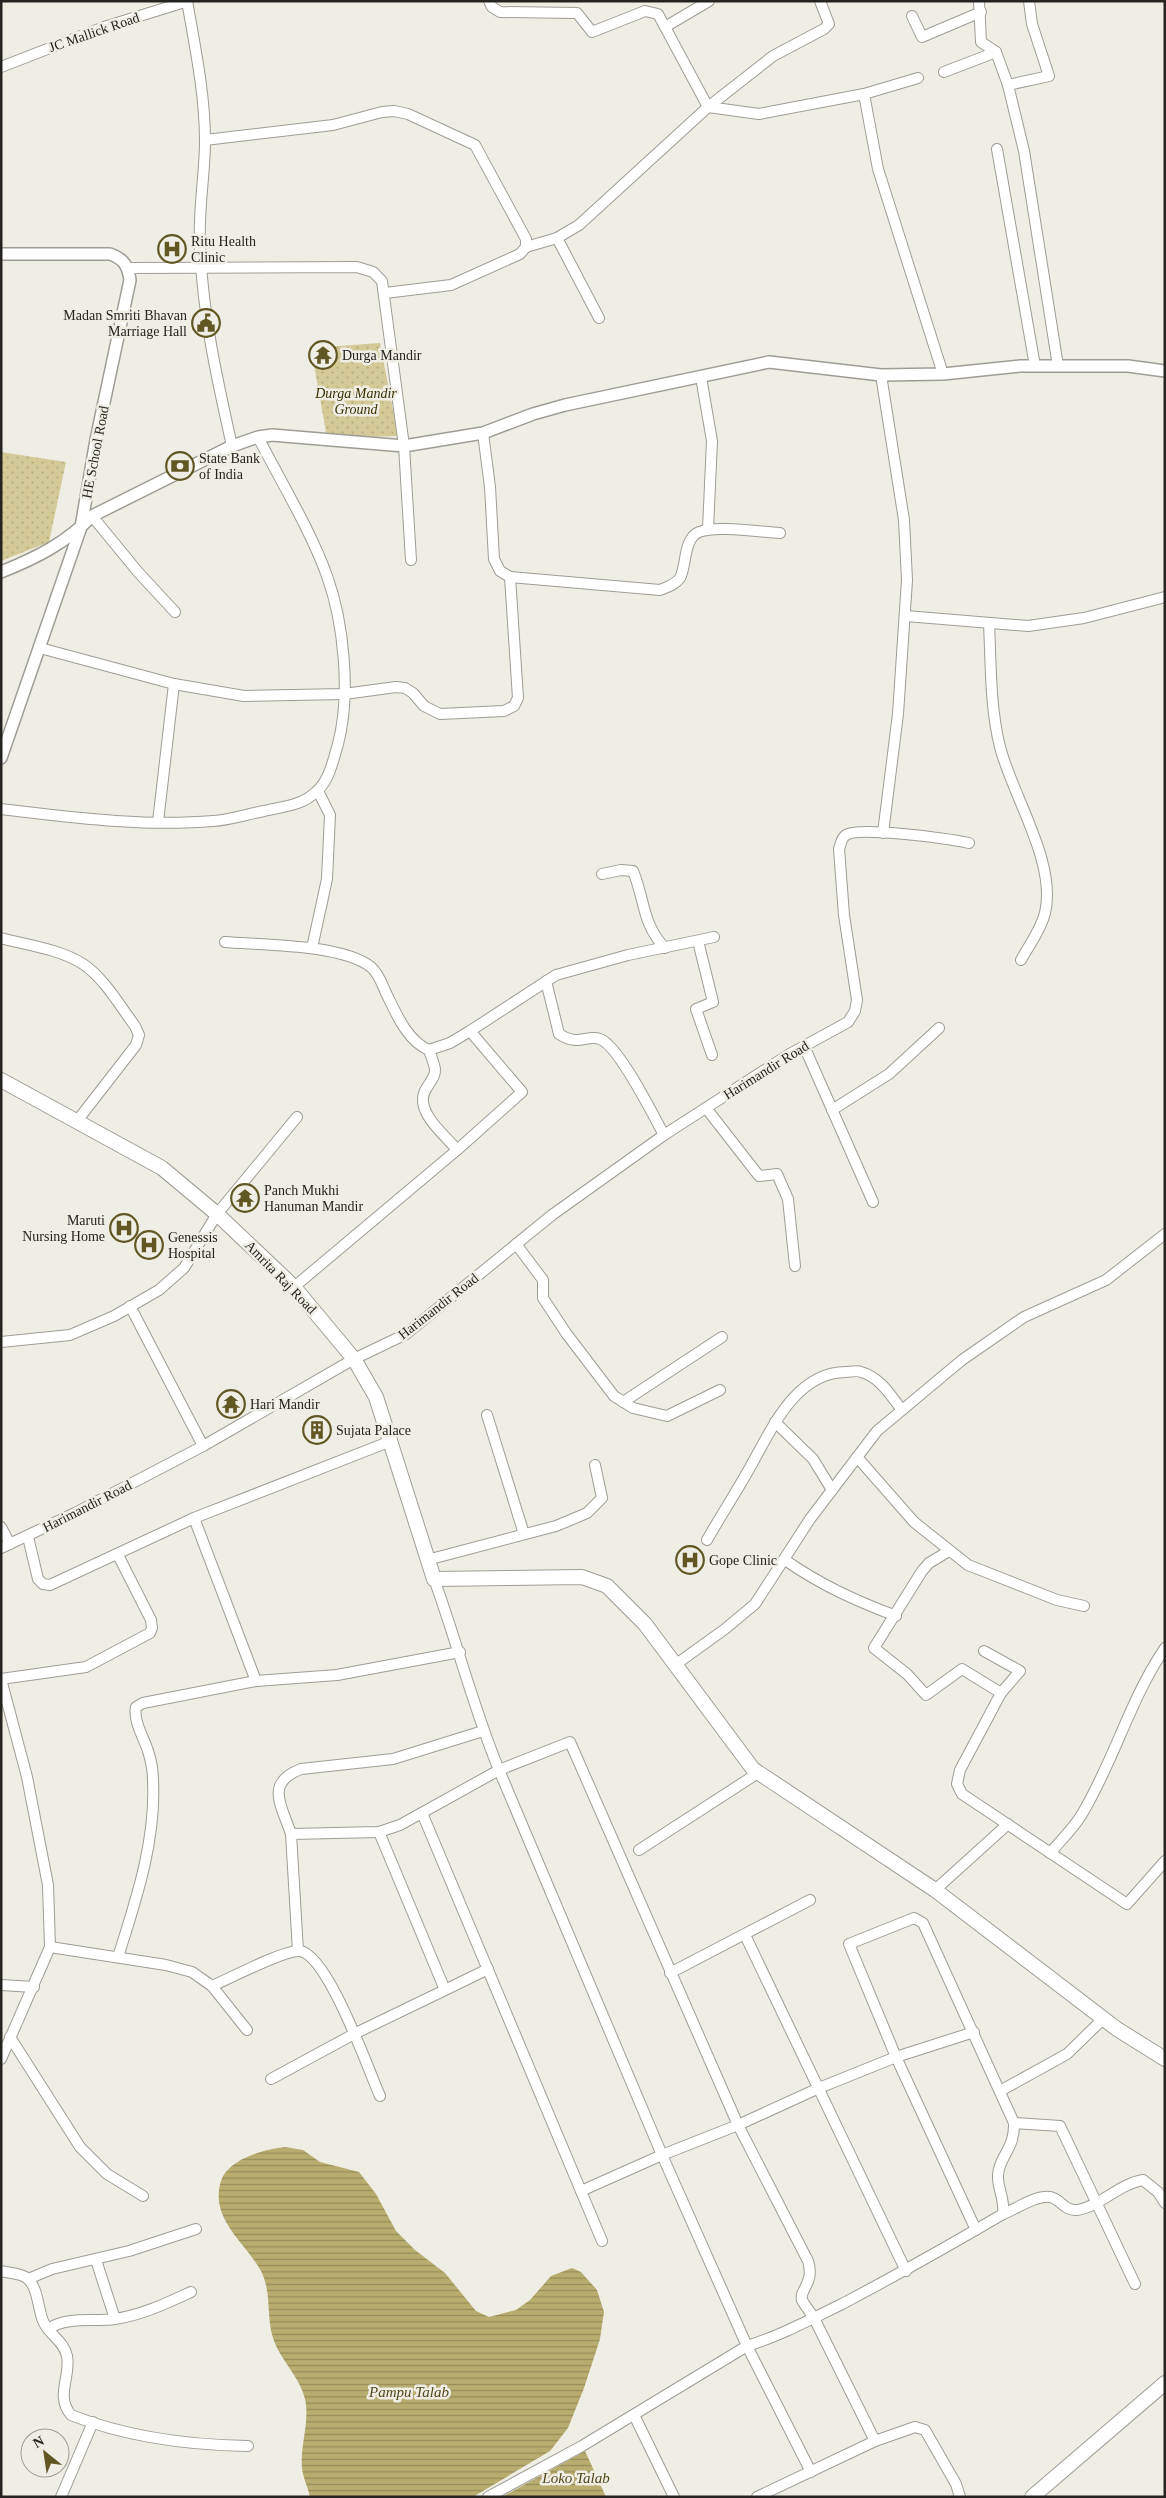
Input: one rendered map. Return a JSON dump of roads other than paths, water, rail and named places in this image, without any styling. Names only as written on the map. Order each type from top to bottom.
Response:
[{"type":"main road","name":"Amrita Raj Road","points":[[2,1083],[77,1121],[162,1168],[217,1214],[294,1287],[354,1359],[376,1397],[426,1560],[434,1579]]},
{"type":"main road","points":[[434,1579],[582,1577],[598,1581],[615,1593],[636,1613],[743,1758],[758,1773],[935,1890],[1131,2039],[1165,2059]]},
{"type":"main road","points":[[1032,2497],[1165,2383]]},
{"type":"street","points":[[188,1],[201,85],[205,140],[200,241],[201,268],[213,364],[232,446]]},
{"type":"street","name":"JC Mallick Road","points":[[1,67],[104,27],[188,1]]},
{"type":"street","points":[[489,1],[492,8],[500,12],[577,13],[592,32],[645,10],[658,14],[708,107]]},
{"type":"street","points":[[665,27],[708,1]]},
{"type":"street","points":[[385,293],[463,282],[520,254],[526,247],[557,238],[579,225],[708,107],[773,56],[824,29],[829,24],[820,1]]},
{"type":"street","points":[[979,1],[981,42],[996,52],[1008,85],[1024,151],[1058,366]]},
{"type":"street","points":[[1008,85],[1049,76],[1032,24],[1029,1]]},
{"type":"street","points":[[912,16],[922,37],[980,12]]},
{"type":"street","points":[[944,72],[996,52]]},
{"type":"street","points":[[708,107],[759,114],[864,94],[918,78]]},
{"type":"street","points":[[864,94],[878,169],[942,374]]},
{"type":"street","points":[[205,140],[333,125],[382,112],[394,111],[408,114],[476,145],[526,239],[526,247]]},
{"type":"street","points":[[997,149],[1035,366]]},
{"type":"street","points":[[557,238],[599,318]]},
{"type":"street","points":[[1,254],[110,254],[121,258],[128,268],[357,267],[373,272],[382,281],[385,293],[404,446],[411,560]]},
{"type":"street","name":"HE School Road","points":[[1,758],[80,528],[96,440],[130,280],[128,268]]},
{"type":"street","points":[[1,572],[47,552],[80,528],[92,516],[232,446],[258,437],[272,435],[404,446],[483,433],[541,412],[769,362],[788,362],[881,375],[942,374],[1035,366],[1128,366],[1165,372]]},
{"type":"street","points":[[881,375],[904,520],[906,616],[898,714],[883,833],[928,836],[969,843]]},
{"type":"street","points":[[702,377],[712,441],[708,529]]},
{"type":"street","points":[[483,433],[490,486],[494,559],[500,571],[510,576],[595,586],[660,590],[672,586],[680,578],[689,543],[696,533],[708,529],[780,533]]},
{"type":"street","points":[[1,809],[73,817],[158,822],[215,821],[296,804],[318,791],[330,772],[340,733],[344,694],[344,659],[327,576],[258,437]]},
{"type":"street","points":[[92,516],[138,572],[175,612]]},
{"type":"street","points":[[40,648],[174,684],[244,696],[344,694],[396,686],[405,688],[413,693],[424,706],[440,714],[504,711],[514,706],[518,698],[510,576]]},
{"type":"street","points":[[906,616],[1028,626],[1084,618],[1165,597]]},
{"type":"street","points":[[989,623],[994,711],[1000,747],[1012,786],[1041,854],[1047,880],[1045,914],[1020,960]]},
{"type":"street","points":[[158,822],[174,684]]},
{"type":"street","points":[[312,948],[327,879],[330,815],[318,791]]},
{"type":"street","name":"Harimandir Road","points":[[5,1546],[203,1446],[354,1359],[406,1334],[552,1215],[664,1135],[804,1046],[848,1022],[856,1011],[857,1000],[844,916],[840,849],[842,840],[850,833],[883,833]]},
{"type":"street","points":[[602,874],[621,870],[633,872],[647,924],[655,938],[665,948]]},
{"type":"street","points":[[429,1050],[450,1043],[556,975],[714,937]]},
{"type":"street","points":[[1,938],[72,958],[84,964],[94,973],[137,1030],[139,1035],[136,1045],[77,1121]]},
{"type":"street","points":[[698,941],[713,1002],[696,1008],[712,1055]]},
{"type":"street","points":[[225,942],[312,948],[357,960],[370,966],[379,975],[414,1042],[429,1050],[435,1070],[432,1079],[425,1087],[422,1100],[426,1113],[457,1150]]},
{"type":"street","points":[[546,981],[559,1034],[568,1040],[583,1041],[598,1038],[608,1043],[627,1070],[664,1135]]},
{"type":"street","points":[[832,1110],[889,1074],[939,1028]]},
{"type":"street","points":[[294,1287],[457,1150],[522,1092],[470,1031]]},
{"type":"street","points":[[804,1046],[873,1202]]},
{"type":"street","points":[[706,1108],[738,1146],[759,1176],[777,1174],[788,1199],[795,1266]]},
{"type":"street","points":[[1,1342],[70,1334],[114,1316],[160,1290],[184,1268],[217,1214],[297,1117]]},
{"type":"street","points":[[675,1665],[725,1629],[754,1604],[785,1560],[810,1519],[857,1457],[877,1432],[902,1410],[962,1360],[1024,1317],[1106,1280],[1165,1234]]},
{"type":"street","points":[[516,1244],[543,1280],[543,1298],[566,1333],[614,1396],[632,1408],[667,1416],[720,1390]]},
{"type":"street","points":[[130,1306],[203,1446]]},
{"type":"street","points":[[623,1402],[722,1337]]},
{"type":"street","points":[[707,1540],[775,1422],[795,1397],[819,1378],[838,1372],[860,1371],[875,1379],[902,1410]]},
{"type":"street","points":[[487,1415],[524,1534]]},
{"type":"street","points":[[775,1422],[813,1459],[832,1490]]},
{"type":"street","points":[[28,1536],[35,1571],[43,1584],[50,1585],[194,1518],[391,1441]]},
{"type":"street","points":[[857,1457],[914,1522],[968,1565],[1057,1600],[1084,1606]]},
{"type":"street","points":[[426,1560],[556,1526],[587,1513],[602,1498],[595,1464]]},
{"type":"street","points":[[194,1518],[256,1681]]},
{"type":"street","points":[[1,1527],[5,1546]]},
{"type":"street","points":[[949,1551],[929,1563],[922,1571],[896,1616],[874,1648],[907,1674],[926,1695],[962,1669],[1001,1693]]},
{"type":"street","points":[[1,2059],[50,1947],[48,1885],[27,1777],[1,1679],[86,1667],[150,1633],[152,1628],[151,1620],[118,1555]]},
{"type":"street","points":[[785,1560],[820,1583],[853,1600],[896,1616]]},
{"type":"street","points":[[434,1579],[460,1652],[483,1731],[499,1770],[662,2155],[748,2346],[811,2472]]},
{"type":"street","points":[[1050,1853],[1081,1816],[1099,1784],[1139,1693],[1165,1648]]},
{"type":"street","points":[[984,1651],[1020,1671],[1001,1693],[960,1770],[957,1784],[962,1794],[1127,1904],[1165,1861]]},
{"type":"street","points":[[118,1957],[141,1883],[153,1806],[153,1780],[149,1754],[137,1720],[136,1707],[143,1703],[256,1681],[337,1675],[460,1652]]},
{"type":"street","points":[[298,1951],[295,1865],[291,1834],[277,1792],[280,1782],[287,1774],[300,1769],[393,1759],[483,1731]]},
{"type":"street","points":[[291,1834],[379,1832],[422,1814],[499,1770],[570,1742],[624,1861],[670,1973],[738,2125],[808,2261],[811,2275],[802,2294],[802,2300],[814,2318],[875,2441]]},
{"type":"street","points":[[639,1850],[758,1773]]},
{"type":"street","points":[[422,1814],[602,2241]]},
{"type":"street","points":[[935,1890],[1008,1824]]},
{"type":"street","points":[[379,1832],[445,1990]]},
{"type":"street","points":[[670,1973],[810,1900]]},
{"type":"street","points":[[976,2230],[896,2057],[849,1944],[914,1918],[923,1923],[1014,2123],[1012,2145],[999,2168],[997,2177],[1005,2202],[1003,2214]]},
{"type":"street","points":[[745,1935],[906,2271]]},
{"type":"street","points":[[50,1947],[118,1957],[192,1972],[212,1986],[247,2030]]},
{"type":"street","points":[[212,1986],[285,1954],[298,1951],[308,1953],[322,1968],[340,2001],[380,2096]]},
{"type":"street","points":[[271,2079],[354,2034],[488,1969]]},
{"type":"street","points":[[1,1985],[34,1987]]},
{"type":"street","points":[[1000,2091],[1067,2054],[1104,2019]]},
{"type":"street","points":[[581,2192],[819,2088],[896,2057],[974,2032]]},
{"type":"street","points":[[10,2037],[80,2146],[108,2174],[143,2196]]},
{"type":"street","points":[[1014,2123],[1060,2126],[1135,2284]]},
{"type":"street","points":[[488,2497],[582,2446],[748,2346],[765,2341],[814,2318],[906,2271],[1003,2214],[1042,2198],[1056,2199],[1069,2209],[1077,2210],[1133,2182],[1143,2180],[1158,2192],[1165,2203]]},
{"type":"street","points":[[1,2271],[28,2279],[52,2269],[96,2260],[196,2229]]},
{"type":"street","points":[[96,2260],[115,2319]]},
{"type":"street","points":[[28,2279],[48,2329],[67,2354],[68,2363],[62,2399],[65,2408],[71,2415],[170,2441],[207,2445],[248,2446]]},
{"type":"street","points":[[48,2329],[64,2321],[115,2319],[162,2306],[191,2292]]},
{"type":"street","points":[[634,2415],[674,2497]]},
{"type":"street","points":[[61,2497],[93,2422]]},
{"type":"street","points":[[757,2497],[875,2441],[915,2427],[925,2430],[956,2484],[960,2497]]},
{"type":"water","name":"Pampu Talab","points":[[285,2147],[303,2150],[320,2162],[359,2172],[376,2194],[396,2231],[415,2250],[445,2273],[476,2311],[489,2317],[516,2310],[530,2300],[551,2276],[572,2268],[581,2272],[597,2290],[604,2312],[600,2339],[584,2388],[568,2428],[550,2451],[473,2497],[310,2497],[302,2468],[306,2416],[305,2399],[299,2383],[280,2354],[273,2338],[267,2288],[261,2271],[224,2219],[219,2195],[221,2181],[225,2173],[239,2161],[248,2156]]},
{"type":"water","name":"Loko Talab","points":[[585,2451],[606,2497],[502,2497]]},
{"type":"place","name":"Ritu Health Clinic","points":[[172,249]]},
{"type":"place","name":"Madan Smriti Bhavan Marriage Hall","points":[[206,323]]},
{"type":"place","name":"Durga Mandir","points":[[323,355]]},
{"type":"place","name":"State Bank of India","points":[[180,466]]},
{"type":"place","name":"Panch Mukhi Hanuman Mandir","points":[[245,1198]]},
{"type":"place","name":"Maruti Nursing Home","points":[[124,1228]]},
{"type":"place","name":"Genessis Hospital","points":[[149,1245]]},
{"type":"place","name":"Hari Mandir","points":[[231,1404]]},
{"type":"place","name":"Sujata Palace","points":[[317,1430]]},
{"type":"place","name":"Gope Clinic","points":[[690,1560]]},
{"type":"park label","name":"Durga Mandir Ground","points":[[356,402]]}]
